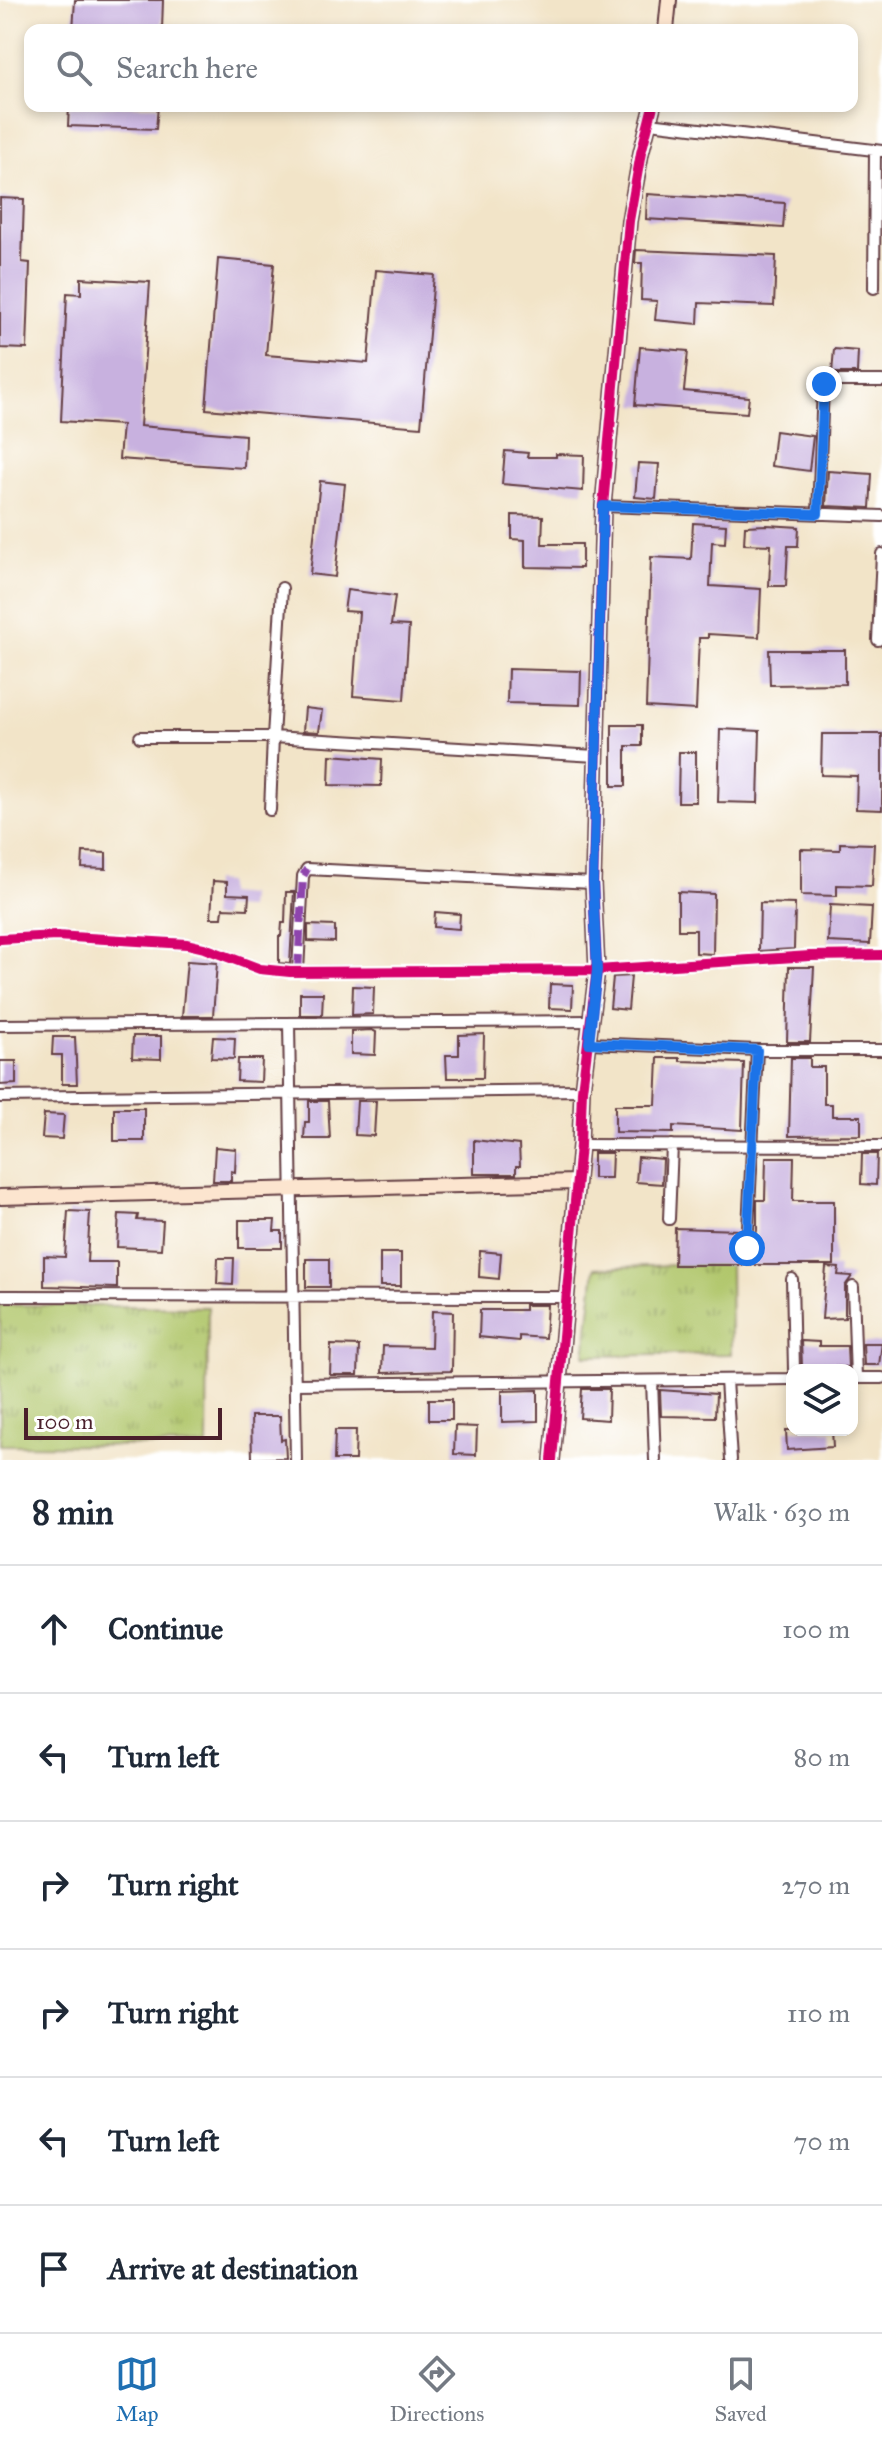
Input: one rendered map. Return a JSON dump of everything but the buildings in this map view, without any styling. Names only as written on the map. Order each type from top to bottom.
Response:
[{"type":"street","points":[[667,24],[669,0]]},
{"type":"street","points":[[552,1460],[580,1145],[582,1090],[597,970],[593,883],[603,506],[629,221],[652,112]]},
{"type":"street","points":[[650,123],[878,151],[874,288]]},
{"type":"street","points":[[818,514],[823,387],[832,381],[882,381]]},
{"type":"street","points":[[603,506],[882,516]]},
{"type":"street","points":[[878,640],[882,554]]},
{"type":"street","points":[[270,810],[282,588]]},
{"type":"street","points":[[140,737],[273,737],[596,756]]},
{"type":"street","points":[[298,971],[303,876],[307,869],[593,883]]},
{"type":"street","points":[[0,939],[56,936],[187,944],[260,969],[298,971],[597,970],[810,956],[882,955],[882,947]]},
{"type":"street","points":[[0,1025],[592,1021]]},
{"type":"street","points":[[289,1023],[296,1460]]},
{"type":"street","points":[[589,1043],[757,1050],[882,1050]]},
{"type":"street","points":[[747,1248],[757,1050]]},
{"type":"street","points":[[0,1097],[582,1090]]},
{"type":"street","points":[[580,1145],[882,1146]]},
{"type":"street","points":[[669,1219],[672,1145]]},
{"type":"street","points":[[0,1197],[576,1182]]},
{"type":"street","points":[[792,1279],[794,1364]]},
{"type":"street","points":[[853,1287],[854,1364]]},
{"type":"street","points":[[0,1296],[566,1297]]},
{"type":"street","points":[[858,1378],[882,1378]]},
{"type":"street","points":[[295,1384],[786,1379]]},
{"type":"street","points":[[726,1380],[731,1460]]},
{"type":"street","points":[[652,1381],[655,1460]]},
{"type":"green space","points":[[730,1263],[731,1354],[585,1356],[595,1268]]},
{"type":"green space","points":[[0,1305],[208,1307],[207,1446],[0,1445]]},
{"type":"marked path","points":[[298,971],[303,876],[307,869]]},
{"type":"cycle path","points":[[552,1460],[580,1145],[582,1090],[597,970],[593,883],[603,506],[629,221],[651,112]]},
{"type":"cycle path","points":[[0,939],[56,936],[187,944],[260,969],[290,972],[597,970],[810,956],[882,955]]},
{"type":"route","points":[[747,1248],[757,1050],[589,1043],[597,970],[593,883],[603,506],[818,514],[824,384]]}]
